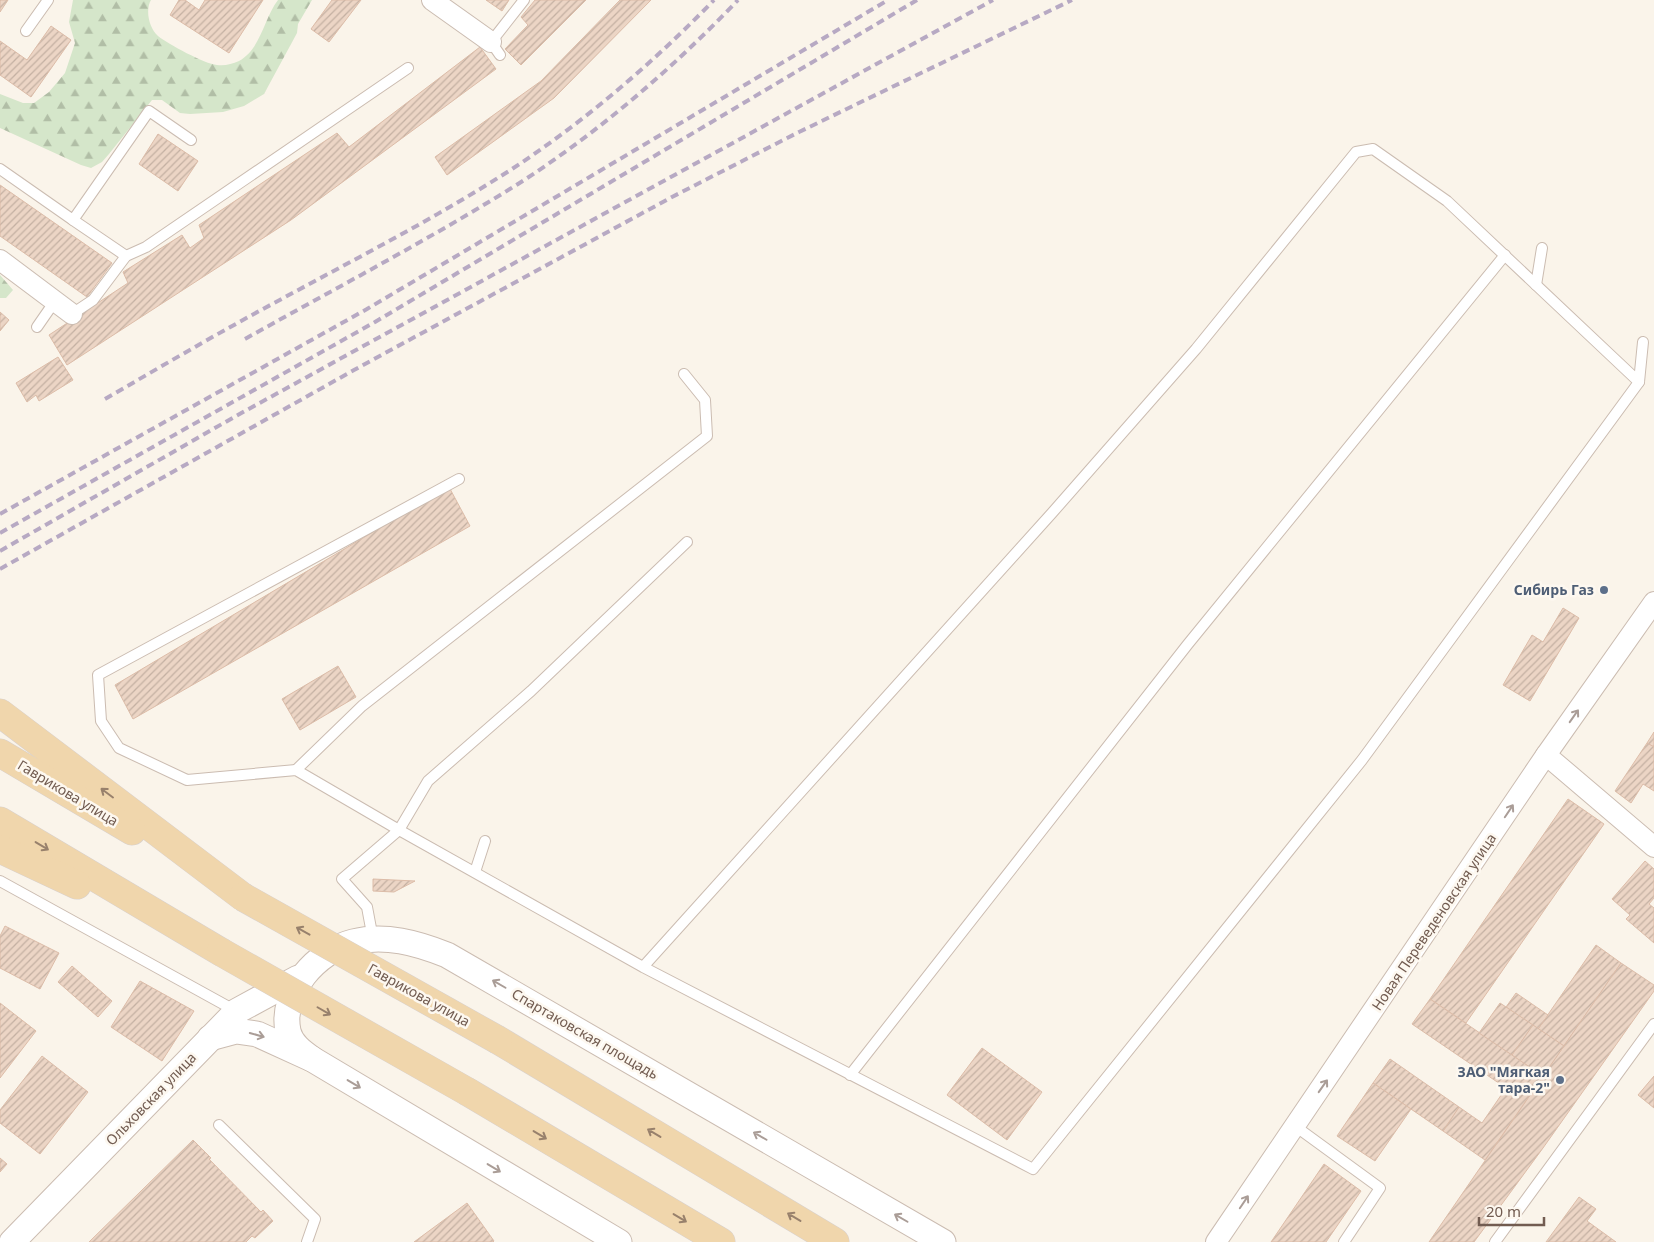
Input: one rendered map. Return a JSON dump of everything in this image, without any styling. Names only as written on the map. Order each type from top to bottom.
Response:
[{"type":"main road","points":[[0,713],[243,897]]},
{"type":"main road","name":"Гаврикова улица","points":[[0,753],[243,897],[498,1040],[835,1242]]},
{"type":"main road","points":[[0,821],[221,952],[468,1092],[721,1242]]},
{"type":"main road","points":[[0,849],[221,952]]},
{"type":"street","points":[[432,0],[495,48]]},
{"type":"street","points":[[0,260],[72,314]]},
{"type":"street","name":"Новая Переведеновская улица","points":[[1216,1242],[1546,755],[1654,602]]},
{"type":"street","points":[[1546,755],[1654,847]]},
{"type":"street","name":"Спартаковская площадь","points":[[618,1242],[312,1059],[296,1047],[288,1032],[288,1012],[292,995],[304,974],[333,951],[352,942],[373,939],[405,942],[447,955],[943,1242]]},
{"type":"street","name":"Ольховская улица","points":[[12,1242],[237,1011],[304,974]]},
{"type":"street","name":"Спартаковская площадь","points":[[210,1038],[236,1032],[257,1034],[312,1059]]},
{"type":"lane","points":[[26,31],[48,0]]},
{"type":"lane","points":[[495,48],[524,0]]},
{"type":"lane","points":[[72,314],[93,300],[126,256],[146,247],[408,68]]},
{"type":"lane","points":[[73,220],[149,111],[191,140]]},
{"type":"lane","points":[[643,967],[1052,513],[1196,349],[1356,152],[1373,149],[1408,171],[1447,201],[1639,382]]},
{"type":"lane","points":[[0,169],[126,256]]},
{"type":"lane","points":[[1536,285],[1542,248]]},
{"type":"lane","points":[[850,1075],[1188,644],[1505,255]]},
{"type":"lane","points":[[37,327],[55,301]]},
{"type":"lane","points":[[459,479],[98,675],[101,721],[119,748],[187,780],[296,770],[643,967],[1033,1169],[1362,760],[1639,382],[1643,342]]},
{"type":"lane","points":[[296,770],[362,706],[707,436],[705,400],[684,374]]},
{"type":"lane","points":[[373,939],[368,907],[342,879],[399,830],[428,781],[531,692],[687,542]]},
{"type":"lane","points":[[475,872],[485,841]]},
{"type":"lane","points":[[0,881],[237,1011]]},
{"type":"lane","points":[[1495,1242],[1654,1024]]},
{"type":"lane","points":[[219,1125],[315,1219],[307,1242]]},
{"type":"lane","points":[[1295,1126],[1380,1188],[1344,1242]]},
{"type":"green space","points":[[73,0],[151,0],[148,14],[152,28],[158,36],[211,64],[226,65],[239,61],[252,49],[278,0],[312,0],[298,24],[297,33],[264,94],[244,106],[223,112],[190,114],[180,113],[162,100],[152,100],[102,162],[91,168],[0,128],[0,94],[23,103],[34,103],[49,92],[65,73],[75,43],[69,22]]},
{"type":"green space","points":[[0,275],[13,290],[6,298],[0,298]]},
{"type":"building","points":[[0,0],[8,0],[0,12]]},
{"type":"building","points":[[179,0],[185,0],[199,10],[205,0],[263,0],[229,53],[170,15]]},
{"type":"building","points":[[332,0],[361,0],[329,42],[311,29]]},
{"type":"building","points":[[486,0],[509,0],[502,11]]},
{"type":"building","points":[[535,0],[586,0],[521,65],[505,49],[528,25],[521,17]]},
{"type":"building","points":[[620,0],[651,0],[554,98],[447,175],[435,157],[541,81]]},
{"type":"building","points":[[51,26],[71,40],[31,97],[0,75],[0,41],[27,60]]},
{"type":"building","points":[[480,47],[496,69],[291,220],[67,365],[49,335],[128,283],[123,272],[182,235],[190,248],[204,238],[199,225],[337,133],[349,147]]},
{"type":"building","points":[[158,134],[198,161],[178,191],[139,164]]},
{"type":"building","points":[[0,185],[112,263],[87,297],[0,236]]},
{"type":"building","points":[[0,312],[9,320],[0,331]]},
{"type":"building","points":[[58,357],[73,380],[39,401],[36,395],[27,402],[16,383]]},
{"type":"building","points":[[449,487],[470,526],[133,719],[115,685]]},
{"type":"building","points":[[1563,608],[1579,618],[1530,701],[1503,685],[1532,635],[1543,642]]},
{"type":"building","points":[[338,666],[356,697],[300,730],[282,699]]},
{"type":"building","points":[[1654,732],[1654,747],[1647,743]]},
{"type":"building","points":[[1647,743],[1654,747],[1654,791],[1643,784],[1631,803],[1615,791]]},
{"type":"building","points":[[1568,799],[1604,824],[1466,1023],[1430,999]]},
{"type":"building","points":[[1645,861],[1654,869],[1654,898],[1649,904],[1654,908],[1654,943],[1626,919],[1630,915],[1612,899]]},
{"type":"building","points":[[373,879],[415,881],[394,892],[373,891]]},
{"type":"building","points":[[5,926],[59,953],[40,989],[0,968],[0,936]]},
{"type":"building","points":[[1596,945],[1621,963],[1564,1046],[1538,1029]]},
{"type":"building","points":[[1621,963],[1654,985],[1654,991],[1474,1242],[1429,1242]]},
{"type":"building","points":[[72,966],[112,1001],[98,1017],[58,982]]},
{"type":"building","points":[[140,981],[194,1011],[162,1061],[111,1027]]},
{"type":"building","points":[[1516,993],[1548,1015],[1538,1029],[1506,1007]]},
{"type":"building","points":[[1430,999],[1543,1076],[1485,1160],[1443,1131],[1459,1107],[1482,1123],[1506,1088],[1412,1024]]},
{"type":"building","points":[[0,1003],[36,1031],[0,1078]]},
{"type":"building","points":[[1500,1003],[1533,1025],[1512,1055],[1479,1033]]},
{"type":"building","points":[[1533,1025],[1564,1046],[1543,1076],[1512,1055]]},
{"type":"building","points":[[982,1048],[1042,1092],[1007,1140],[947,1095]]},
{"type":"building","points":[[42,1056],[88,1092],[40,1154],[0,1123],[0,1110]]},
{"type":"building","points":[[1390,1059],[1459,1107],[1443,1131],[1373,1083]]},
{"type":"building","points":[[1654,1076],[1654,1108],[1638,1095]]},
{"type":"building","points":[[1373,1083],[1411,1109],[1375,1161],[1337,1136]]},
{"type":"building","points":[[193,1140],[261,1212],[263,1210],[273,1221],[255,1238],[252,1236],[246,1242],[89,1242]]},
{"type":"building","points":[[0,1158],[7,1164],[0,1172]]},
{"type":"building","points":[[1324,1164],[1361,1191],[1326,1242],[1271,1242]]},
{"type":"building","points":[[1579,1197],[1596,1209],[1587,1221],[1616,1242],[1546,1242]]},
{"type":"building","points":[[467,1203],[493,1242],[414,1242]]},
{"type":"railway","points":[[105,399],[233,326],[425,221],[512,169],[566,131],[618,90],[643,69],[714,0]]},
{"type":"railway","points":[[245,339],[451,224],[548,164],[606,121],[661,75],[738,0]]},
{"type":"railway","points":[[0,514],[367,309],[888,0]]},
{"type":"railway","points":[[0,533],[375,322],[917,0]]},
{"type":"railway","points":[[0,551],[236,416],[993,0]]},
{"type":"railway","points":[[0,569],[354,370],[672,197],[799,132],[1072,0]]},
{"type":"place","name":"Сибирь Газ","points":[[1604,590]]},
{"type":"place","name":"ЗАО \"Мягкая тара-2\"","points":[[1560,1080]]}]
